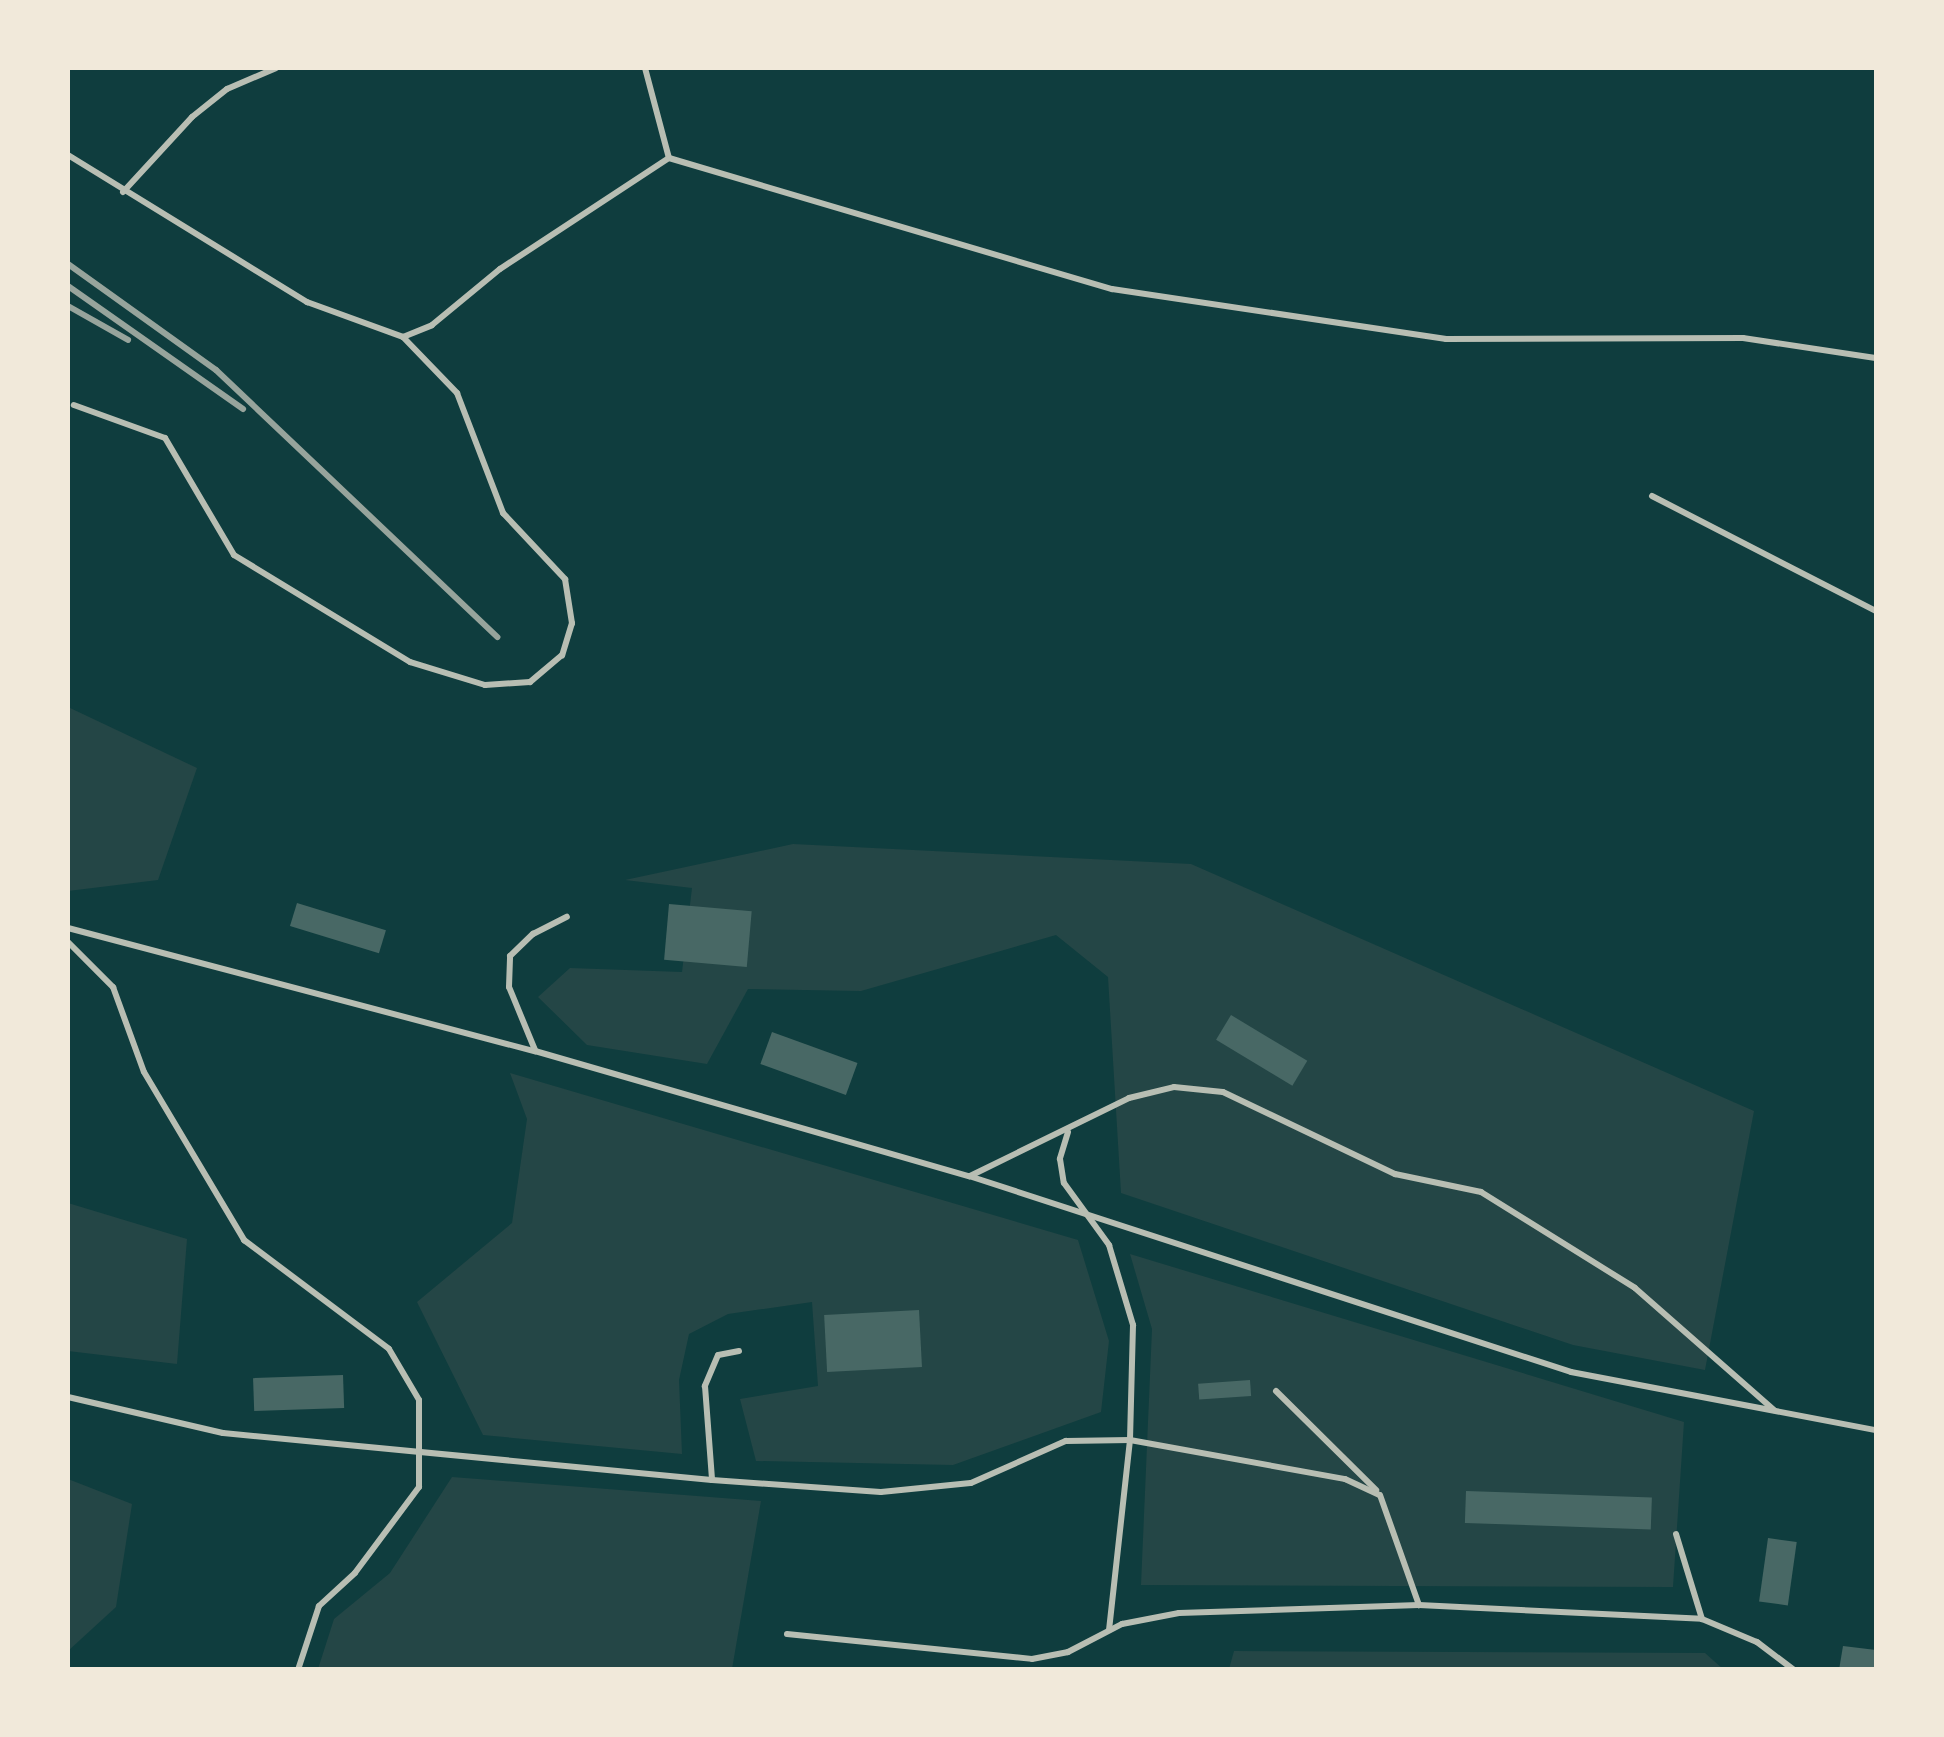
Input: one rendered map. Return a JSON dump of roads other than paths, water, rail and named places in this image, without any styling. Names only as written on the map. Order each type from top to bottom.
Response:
[{"type":"lane","points":[[123,192],[192,117],[227,89],[276,68]]},
{"type":"lane","points":[[645,68],[670,158]]},
{"type":"lane","points":[[68,156],[307,302],[403,337],[457,394],[503,513],[565,580],[572,623],[562,655],[530,682],[484,685],[436,674],[260,576],[234,555],[164,438],[74,405]]},
{"type":"lane","points":[[403,337],[432,325],[500,269],[670,158],[1112,289],[1446,339],[1743,338],[1876,358]]},
{"type":"lane","points":[[1652,496],[1876,611]]},
{"type":"lane","points":[[535,1052],[509,987],[510,956],[533,934],[567,917]]},
{"type":"lane","points":[[68,928],[535,1052],[969,1176],[1571,1372],[1876,1430]]},
{"type":"lane","points":[[68,942],[113,987],[144,1072],[244,1240],[390,1349],[419,1400],[423,1454],[419,1486],[396,1522],[319,1606],[298,1670]]},
{"type":"lane","points":[[969,1176],[1129,1098],[1159,1091],[1223,1092],[1394,1174],[1481,1192],[1635,1288],[1777,1412]]},
{"type":"lane","points":[[1068,1131],[1060,1159],[1064,1183],[1109,1245],[1133,1325],[1130,1440],[1109,1630]]},
{"type":"lane","points":[[712,1480],[705,1386],[718,1355],[739,1352]]},
{"type":"lane","points":[[1276,1391],[1380,1495],[1418,1605]]},
{"type":"lane","points":[[68,1397],[223,1432],[423,1454],[882,1492],[954,1485],[1066,1442],[1130,1440],[1345,1479],[1380,1495]]},
{"type":"lane","points":[[1676,1534],[1702,1619]]},
{"type":"lane","points":[[787,1634],[1032,1659],[1068,1652],[1109,1630],[1179,1613],[1418,1605],[1702,1619],[1757,1642],[1794,1670]]},
{"type":"railway","points":[[68,264],[216,370],[497,637]]},
{"type":"railway","points":[[68,286],[243,409]]},
{"type":"railway","points":[[68,306],[128,340]]}]
